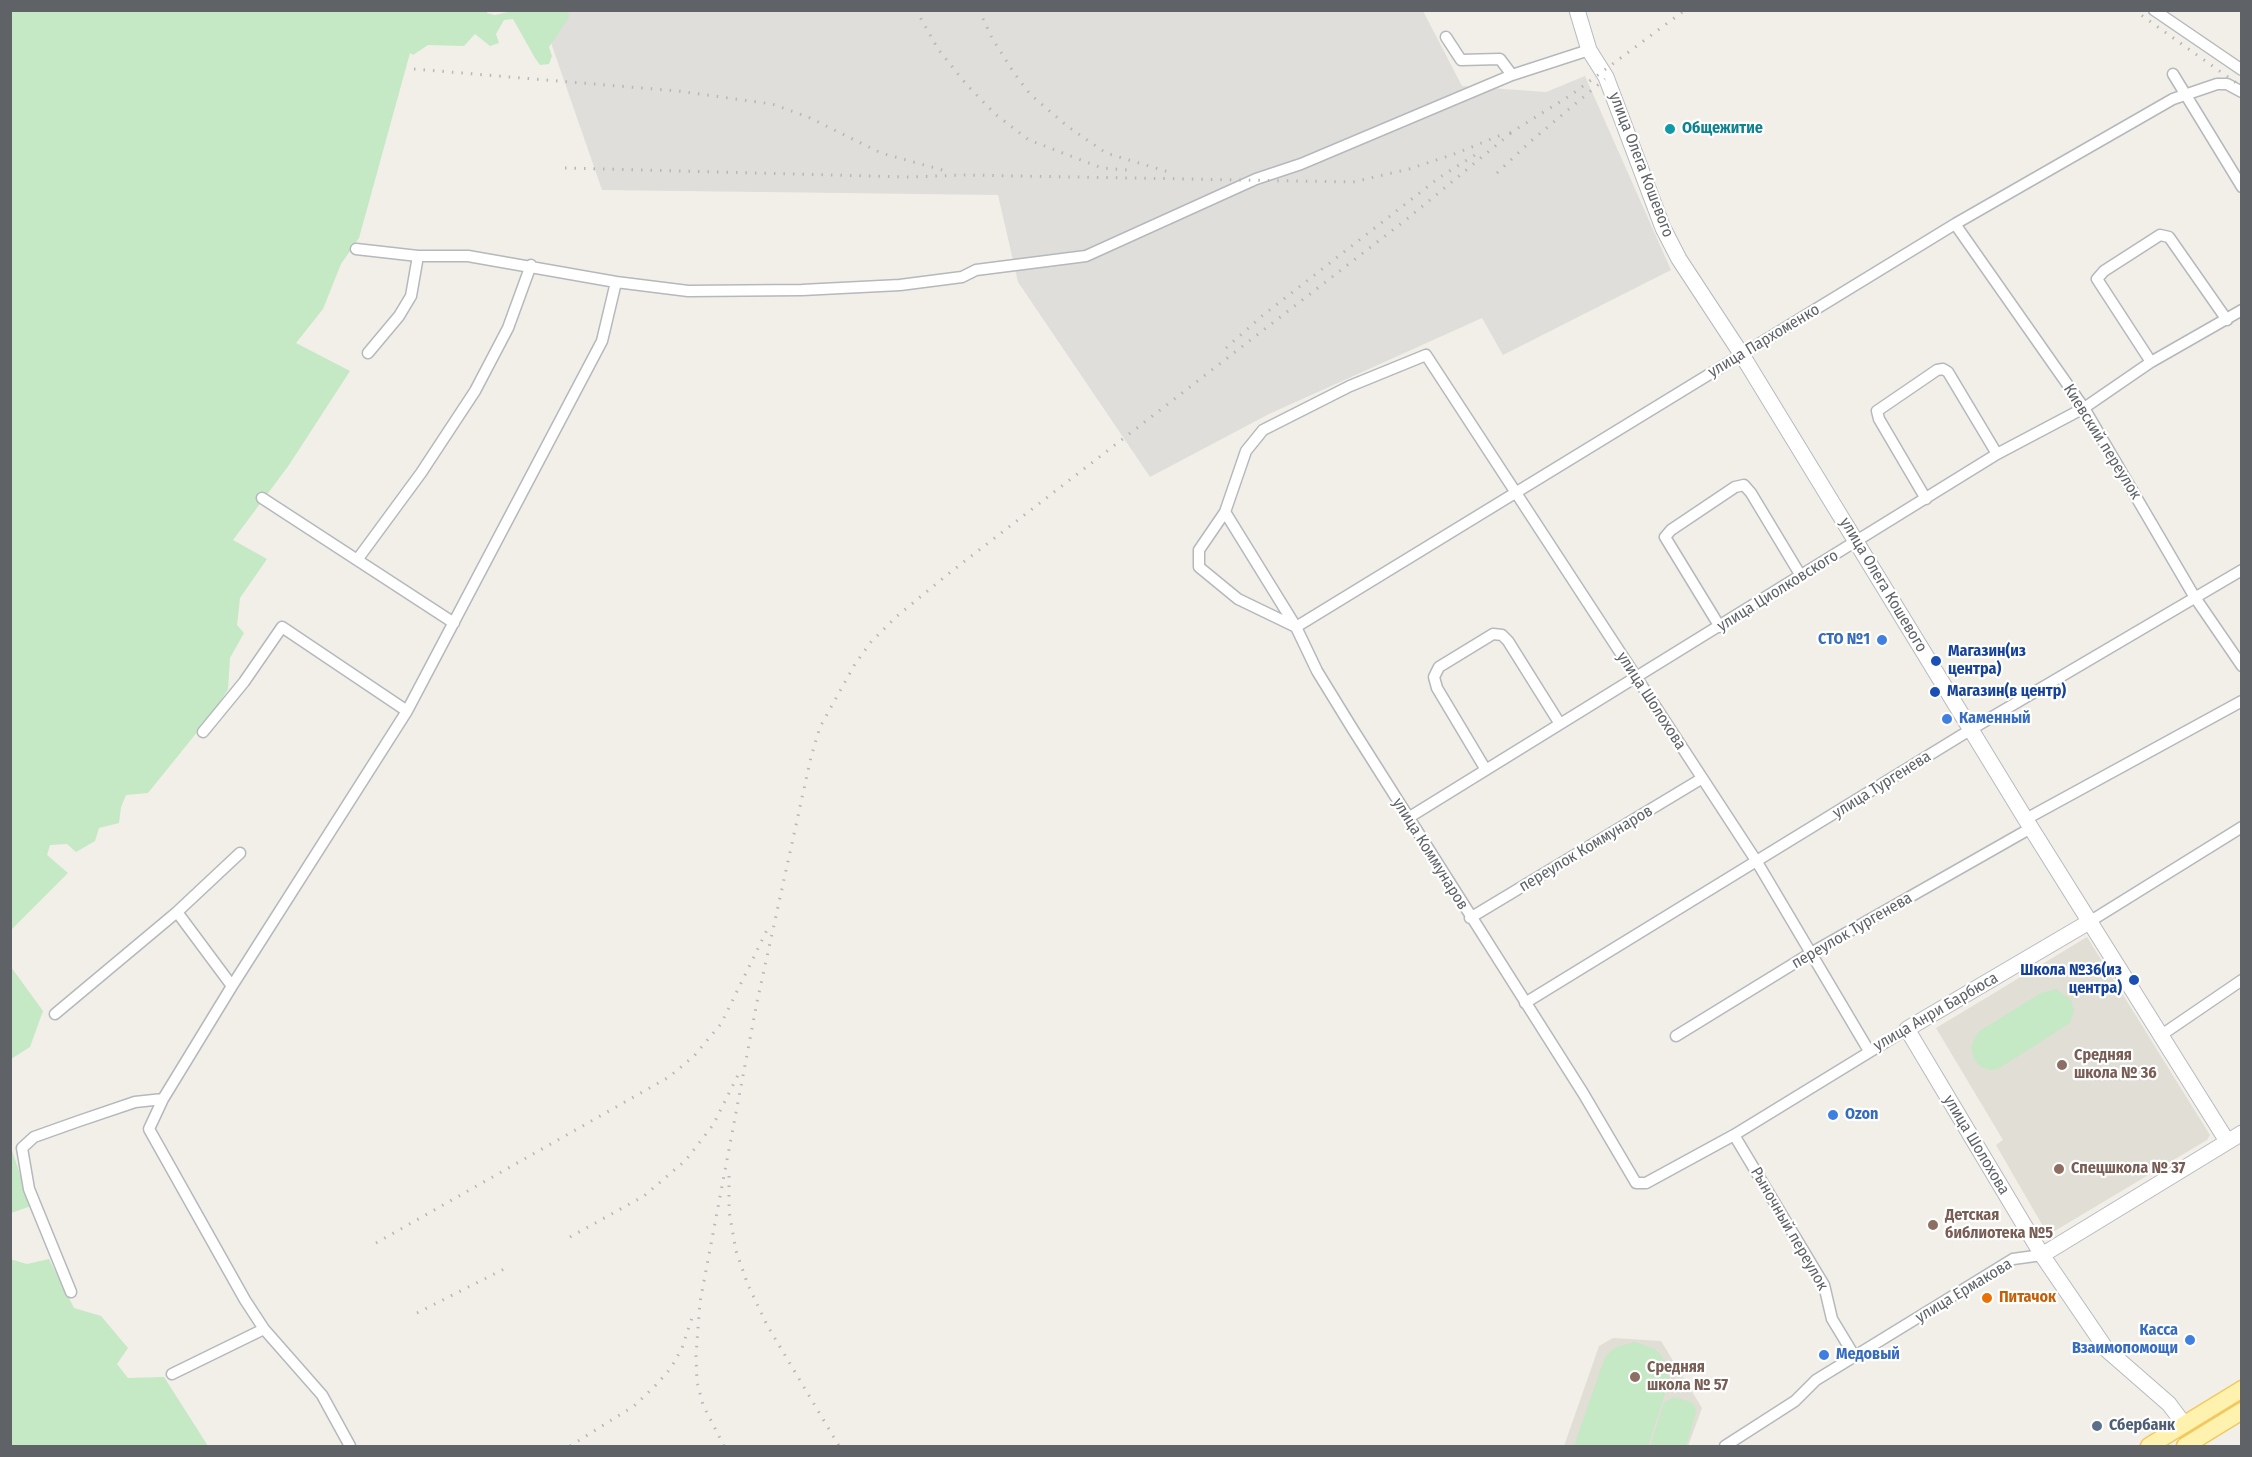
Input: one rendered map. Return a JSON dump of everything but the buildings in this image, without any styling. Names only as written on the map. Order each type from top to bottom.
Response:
[{"type":"main road","points":[[2149,1446],[2241,1389]]},
{"type":"main road","points":[[2184,1424],[2192,1445],[2241,1411]]},
{"type":"street","name":"улица Олега Кошевого","points":[[1577,10],[1589,50],[1606,77],[1664,228],[1679,259],[1858,541],[1970,730],[2228,1141]]},
{"type":"street","points":[[2154,10],[2241,70]]},
{"type":"street","points":[[1446,37],[1461,60],[1500,60],[1512,75]]},
{"type":"street","points":[[356,249],[418,256],[468,256],[531,265],[616,282],[688,291],[824,289],[962,277],[976,270],[1086,256],[1256,179],[1301,164],[1512,75],[1589,50]]},
{"type":"street","points":[[2174,74],[2241,187]]},
{"type":"street","name":"улица Пархоменко","points":[[1296,627],[1955,224],[2185,94],[2227,84],[2241,92]]},
{"type":"street","name":"Киевский переулок","points":[[1955,224],[2084,408],[2194,596],[2241,666]]},
{"type":"street","points":[[2151,362],[2097,279],[2104,271],[2160,235],[2169,237],[2227,320]]},
{"type":"street","points":[[368,353],[399,316],[411,296],[418,256]]},
{"type":"street","points":[[357,560],[421,473],[475,390],[508,328],[531,265]]},
{"type":"street","points":[[350,1446],[322,1395],[264,1329],[234,1281],[149,1129],[163,1100],[232,986],[408,711],[602,341],[616,282]]},
{"type":"street","name":"улица Циолковского","points":[[1408,818],[1997,454],[2084,408],[2151,362],[2241,310]]},
{"type":"street","name":"улица Шолохова","points":[[1225,512],[1246,451],[1263,429],[1350,387],[1426,355],[1757,862],[1869,1051]]},
{"type":"street","points":[[1926,499],[1877,411],[1937,370],[1943,369],[1948,372],[1997,454]]},
{"type":"street","points":[[1720,627],[1665,537],[1671,530],[1735,487],[1744,485],[1751,493],[1801,576]]},
{"type":"street","points":[[262,498],[454,623]]},
{"type":"street","points":[[1225,512],[1199,549],[1200,567],[1238,599],[1296,627]]},
{"type":"street","name":"улица Коммунаров","points":[[1225,512],[1296,627],[1317,670],[1470,918],[1583,1093],[1630,1174]]},
{"type":"street","name":"улица Тургенева","points":[[1525,1003],[1970,730],[2241,570]]},
{"type":"street","points":[[203,732],[244,682],[282,627],[408,711]]},
{"type":"street","points":[[1486,770],[1437,688],[1434,677],[1439,668],[1493,634],[1502,635],[1508,640],[1560,724]]},
{"type":"street","name":"переулок Тургенева","points":[[1676,1036],[2028,824],[2241,701]]},
{"type":"street","name":"переулок Коммунаров","points":[[1470,918],[1701,779]]},
{"type":"street","name":"улица Анри Барбюса","points":[[1630,1174],[1636,1183],[1646,1183],[1734,1135],[1869,1051],[2089,922],[2241,827]]},
{"type":"street","points":[[55,1014],[177,912],[240,853]]},
{"type":"street","points":[[177,912],[232,986]]},
{"type":"street","points":[[2160,1036],[2241,980]]},
{"type":"street","name":"улица Шолохова","points":[[1907,1029],[2042,1255],[2106,1349],[2169,1404],[2184,1424]]},
{"type":"street","points":[[71,1292],[29,1189],[22,1148],[34,1137],[79,1121],[135,1102],[163,1100]]},
{"type":"street","name":"улица Ермакова","points":[[1725,1446],[1795,1401],[1816,1380],[2013,1259],[2042,1255],[2241,1132]]},
{"type":"street","name":"Рыночный переулок","points":[[1734,1135],[1824,1285],[1832,1319],[1855,1357]]},
{"type":"street","points":[[172,1374],[264,1329]]},
{"type":"shaded area","points":[[540,11],[1423,11],[1462,86],[1546,92],[1585,76],[1671,270],[1503,355],[1482,318],[1269,414],[1150,477],[1018,282],[998,195],[602,190]]},
{"type":"shaded area","name":"Средняя школа № 36","points":[[2087,937],[2210,1135],[2207,1140],[2048,1235],[1996,1145],[2003,1140],[1936,1028]]},
{"type":"shaded area","name":"Средняя школа № 57","points":[[1613,1338],[1661,1341],[1702,1408],[1688,1446],[1564,1446],[1599,1346]]},
{"type":"green space","points":[[488,10],[487,13],[495,15],[512,11],[568,11],[569,17],[549,47],[552,56],[549,64],[540,65],[513,19],[504,20],[496,34],[499,43],[490,46],[475,34],[464,46],[428,45],[413,55],[410,53],[359,238],[341,264],[323,309],[296,343],[350,371],[289,465],[233,540],[267,559],[240,598],[237,625],[244,633],[230,658],[228,689],[215,710],[148,793],[126,795],[121,807],[119,823],[99,828],[95,841],[76,852],[67,844],[50,845],[47,855],[68,873],[11,930],[11,11]]},
{"type":"green space","points":[[11,967],[43,1011],[30,1047],[11,1059]]},
{"type":"green space","points":[[2056,989],[2071,1000],[2074,1011],[2070,1023],[1998,1069],[1989,1070],[1980,1066],[1974,1059],[1971,1047],[1978,1032],[2041,993]]},
{"type":"green space","points":[[10,1145],[31,1206],[11,1213],[10,1213]]},
{"type":"green space","points":[[10,1259],[27,1264],[49,1259],[74,1308],[101,1316],[128,1348],[117,1364],[128,1378],[164,1377],[208,1446],[11,1446]]},
{"type":"green space","name":"Средняя школа № 57","points":[[1634,1342],[1653,1348],[1661,1355],[1668,1370],[1669,1382],[1648,1446],[1574,1446],[1605,1357],[1614,1348]]},
{"type":"green space","points":[[1674,1397],[1691,1402],[1695,1406],[1696,1412],[1686,1446],[1650,1446],[1664,1403]]},
{"type":"railway","points":[[916,10],[938,49],[966,84],[995,114],[1029,140],[1102,168],[1127,170]]},
{"type":"railway","points":[[979,10],[992,38],[1014,73],[1030,94],[1067,126],[1106,153],[1172,173]]},
{"type":"railway","points":[[1510,133],[1571,95],[1685,10]]},
{"type":"railway","points":[[2134,10],[2242,87]]},
{"type":"railway","points":[[414,69],[678,91],[772,104],[808,117],[881,153],[946,171]]},
{"type":"railway","points":[[1497,173],[1531,141],[1605,79]]},
{"type":"railway","points":[[724,1446],[703,1405],[697,1382],[696,1355],[700,1302],[757,1002],[811,757],[820,727],[855,664],[871,642],[897,616],[952,571],[1407,219],[1517,128]]},
{"type":"railway","points":[[565,168],[909,177],[964,175],[1353,182],[1409,169],[1506,133]]},
{"type":"railway","points":[[1226,348],[1262,316],[1440,177],[1480,152]]},
{"type":"railway","points":[[376,1243],[669,1077],[694,1056],[721,1024],[767,930]]},
{"type":"railway","points":[[570,1237],[644,1196],[686,1160],[713,1125],[739,1073]]},
{"type":"railway","points":[[729,1176],[729,1211],[736,1251],[748,1285],[767,1325],[839,1446]]},
{"type":"railway","points":[[417,1313],[508,1267]]},
{"type":"railway","points":[[570,1446],[634,1406],[655,1386],[671,1368],[682,1348],[692,1318]]},
{"type":"place","name":"Общежитие","points":[[1670,129]]},
{"type":"place","name":"СТО №1","points":[[1882,640]]},
{"type":"place","name":"Магазин(из центра)","points":[[1936,661]]},
{"type":"place","name":"Магазин(в центр)","points":[[1935,692]]},
{"type":"place","name":"Каменный","points":[[1947,719]]},
{"type":"place","name":"Школа №36(из центра)","points":[[2134,980]]},
{"type":"place","name":"Средняя школа № 36","points":[[2062,1065]]},
{"type":"place","name":"Ozon","points":[[1833,1115]]},
{"type":"place","name":"Спецшкола № 37","points":[[2059,1169]]},
{"type":"place","name":"Детская библиотека №5","points":[[1933,1225]]},
{"type":"place","name":"Питачок","points":[[1987,1298]]},
{"type":"place","name":"Касса Взаимопомощи","points":[[2190,1340]]},
{"type":"place","name":"Медовый","points":[[1824,1355]]},
{"type":"place","name":"Средняя школа № 57","points":[[1635,1377]]},
{"type":"place","name":"Сбербанк","points":[[2097,1426]]}]
